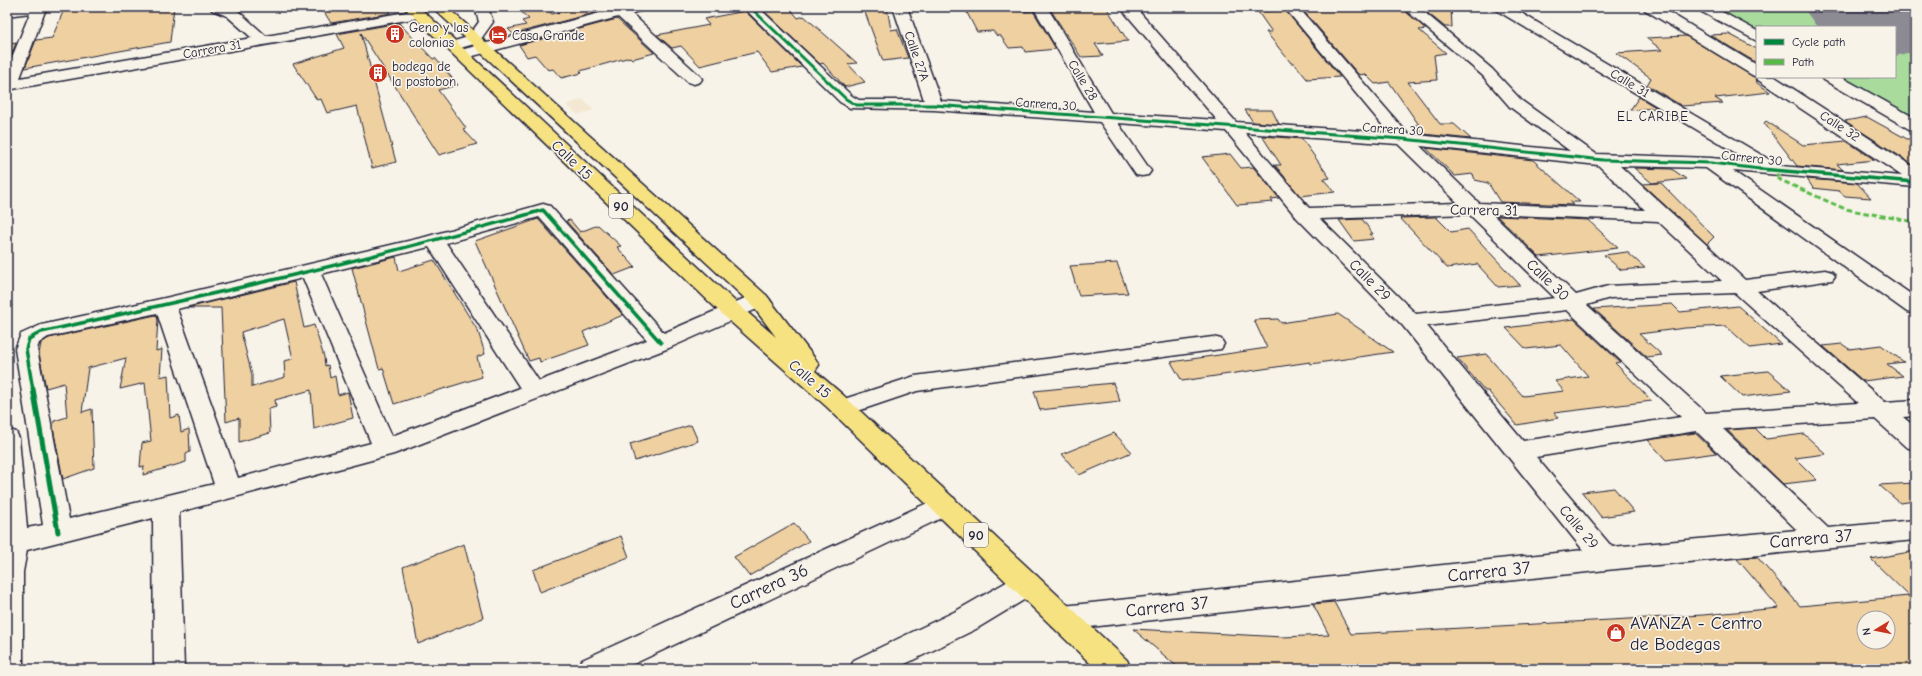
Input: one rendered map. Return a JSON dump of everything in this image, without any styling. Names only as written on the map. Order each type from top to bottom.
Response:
[{"type":"highway","name":"Calle 15","points":[[439,7],[477,44],[759,300],[839,405]]},
{"type":"highway","name":"Calle 15","points":[[415,11],[732,311],[839,405]]},
{"type":"highway","name":"90","points":[[839,405],[1116,669]]},
{"type":"street","points":[[217,7],[232,13],[262,40]]},
{"type":"street","points":[[457,50],[619,9],[639,7]]},
{"type":"street","name":"Carrera 30","points":[[750,7],[846,99],[856,105],[934,105],[1232,128],[1403,139],[1597,159],[1711,164],[1915,182]]},
{"type":"street","name":"Calle 27A","points":[[900,7],[934,105]]},
{"type":"street","name":"Calle 28","points":[[1040,7],[1106,118],[1142,171]]},
{"type":"street","name":"Calle 29","points":[[1127,7],[1304,214],[1411,321],[1606,559]]},
{"type":"street","name":"Calle 30","points":[[1290,7],[1403,139],[1572,303],[1701,422],[1822,538]]},
{"type":"street","points":[[1409,7],[1487,72],[1516,104],[1597,159],[1664,216],[1740,287],[1915,440]]},
{"type":"street","name":"Calle 31","points":[[1501,7],[1779,171]]},
{"type":"street","points":[[1650,7],[1756,71]]},
{"type":"street","points":[[1703,7],[1756,36]]},
{"type":"street","points":[[7,12],[42,8]]},
{"type":"street","points":[[8,85],[42,8]]},
{"type":"street","points":[[619,9],[694,79]]},
{"type":"street","name":"Carrera 31","points":[[8,85],[415,11]]},
{"type":"street","points":[[477,44],[486,22],[483,11]]},
{"type":"street","points":[[7,47],[25,45]]},
{"type":"street","name":"Calle 32","points":[[1766,78],[1915,176]]},
{"type":"street","points":[[1832,78],[1915,125]]},
{"type":"street","points":[[1711,164],[1915,307]]},
{"type":"street","name":"Carrera 31","points":[[1304,214],[1473,208],[1664,216]]},
{"type":"street","points":[[58,532],[26,349],[29,339],[41,332],[165,305],[433,239],[460,234],[543,210],[661,343]]},
{"type":"street","points":[[433,239],[534,392]]},
{"type":"street","points":[[309,269],[385,448]]},
{"type":"street","points":[[1411,321],[1572,303],[1608,292],[1740,287],[1825,276]]},
{"type":"street","points":[[11,543],[228,490],[385,448],[661,343],[759,300]]},
{"type":"street","points":[[165,305],[228,490]]},
{"type":"street","points":[[839,405],[915,384],[1213,344]]},
{"type":"street","points":[[1516,451],[1701,422],[1915,408]]},
{"type":"street","points":[[7,438],[11,543],[8,573],[8,669]]},
{"type":"street","points":[[166,505],[169,669]]},
{"type":"street","name":"Carrera 36","points":[[593,669],[945,505]]},
{"type":"street","name":"Carrera 37","points":[[1063,618],[1606,559],[1915,530]]},
{"type":"street","points":[[865,669],[966,620],[1027,584]]},
{"type":"shaded area","points":[[1697,7],[1915,7],[1915,129],[1824,78],[1896,78],[1896,26],[1756,27]]},
{"type":"shaded area","points":[[583,99],[594,110],[578,115],[566,105]]},
{"type":"green space","points":[[1709,7],[1816,7],[1854,26],[1756,26],[1756,33]]},
{"type":"green space","points":[[1881,7],[1915,7],[1915,23]]},
{"type":"green space","points":[[1896,46],[1915,56],[1915,121],[1838,78],[1896,78]]},
{"type":"building","points":[[65,7],[174,7],[170,42],[25,68],[36,40],[52,38]]},
{"type":"building","points":[[321,7],[386,7],[391,13],[331,23]]},
{"type":"building","points":[[516,7],[544,7],[552,14],[580,7],[603,7],[606,10],[513,34],[508,29],[526,25],[522,21],[529,19]]},
{"type":"building","points":[[789,7],[798,18],[804,16],[857,63],[848,64],[865,82],[845,87],[823,63],[820,64],[761,8]]},
{"type":"building","points":[[863,7],[887,7],[891,30],[897,29],[908,58],[883,61]]},
{"type":"building","points":[[964,7],[1019,7],[1022,12],[1033,11],[1056,49],[1025,52],[1023,47],[1009,48],[1000,35],[997,36],[993,31],[977,32]]},
{"type":"building","points":[[1067,7],[1106,7],[1128,41],[1095,44],[1103,56],[1081,57],[1050,9]]},
{"type":"building","points":[[1327,7],[1401,7],[1426,29],[1419,30],[1446,53],[1434,55],[1437,80],[1408,82],[1440,124],[1454,124],[1471,139],[1423,134],[1415,125],[1419,125],[1389,82],[1375,84],[1365,74],[1359,75],[1302,9]]},
{"type":"building","points":[[1420,7],[1451,7],[1452,27],[1445,27]]},
{"type":"building","points":[[1285,10],[1340,77],[1307,79],[1294,63],[1291,63],[1266,32],[1272,32],[1258,12]]},
{"type":"building","points":[[745,11],[802,67],[772,72],[757,52],[700,66],[681,46],[672,48],[657,35],[709,25],[704,19]]},
{"type":"building","points":[[617,19],[654,53],[632,59],[630,57],[580,71],[582,73],[561,78],[553,69],[548,70],[535,55],[527,57],[519,45]]},
{"type":"building","points":[[399,23],[433,59],[435,58],[458,85],[438,90],[466,128],[463,129],[477,144],[439,155],[361,33],[396,162],[372,168],[357,106],[327,113],[321,99],[317,100],[293,64],[344,48],[337,34]]},
{"type":"building","points":[[1729,34],[1756,48],[1756,62],[1710,35]]},
{"type":"building","points":[[1686,36],[1756,78],[1757,83],[1770,92],[1715,98],[1723,103],[1682,106],[1647,85],[1651,78],[1616,53],[1662,50],[1646,38]]},
{"type":"building","points":[[16,43],[7,66],[7,45]]},
{"type":"building","points":[[1639,97],[1657,108],[1630,110]]},
{"type":"building","points":[[1245,110],[1272,110],[1279,124],[1253,122]]},
{"type":"building","points":[[1867,117],[1907,139],[1915,138],[1915,166],[1845,121]]},
{"type":"building","points":[[1766,121],[1803,145],[1846,141],[1875,160],[1837,164],[1843,170],[1797,166],[1764,123]]},
{"type":"building","points":[[1262,136],[1302,139],[1330,178],[1323,179],[1335,192],[1300,196],[1275,165],[1281,165]]},
{"type":"building","points":[[1426,148],[1533,160],[1580,202],[1570,202],[1573,205],[1500,202],[1488,183],[1475,180],[1473,174],[1455,176]]},
{"type":"building","points":[[1230,154],[1241,168],[1253,167],[1279,198],[1271,199],[1273,202],[1237,205],[1202,157]]},
{"type":"building","points":[[1634,168],[1672,169],[1686,179],[1652,183]]},
{"type":"building","points":[[1807,179],[1857,183],[1871,198],[1845,196],[1839,191],[1813,188]]},
{"type":"building","points":[[1661,183],[1714,237],[1707,244],[1642,184]]},
{"type":"building","points":[[1497,216],[1588,220],[1618,248],[1539,257]]},
{"type":"building","points":[[1436,217],[1451,232],[1468,229],[1520,285],[1498,287],[1477,264],[1447,268],[1400,218]]},
{"type":"building","points":[[538,219],[623,315],[583,332],[589,345],[540,362],[539,358],[529,361],[475,241]]},
{"type":"building","points":[[1362,219],[1373,234],[1370,234],[1374,239],[1354,241],[1339,220]]},
{"type":"building","points":[[570,220],[580,232],[598,225],[621,246],[617,247],[635,267],[614,275],[566,221]]},
{"type":"building","points":[[1627,252],[1645,268],[1621,270],[1604,255]]},
{"type":"building","points":[[396,257],[399,271],[434,260],[478,331],[485,354],[477,357],[482,377],[394,404],[383,368],[379,369],[352,268]]},
{"type":"building","points":[[1117,263],[1128,293],[1079,296],[1070,266]]},
{"type":"building","points":[[294,282],[304,328],[314,325],[324,357],[325,366],[328,365],[330,378],[335,376],[338,395],[348,392],[353,418],[314,429],[311,390],[275,400],[276,407],[269,409],[270,433],[239,442],[239,418],[226,422],[221,308],[187,308]],"holes":[[[284,319],[293,359],[284,361],[285,377],[252,387],[252,375],[241,332]]]},
{"type":"building","points":[[1672,304],[1680,312],[1738,306],[1781,344],[1750,348],[1726,326],[1685,328],[1639,334],[1662,355],[1647,357],[1594,309]]},
{"type":"building","points":[[1338,314],[1393,352],[1311,364],[1310,362],[1182,381],[1171,362],[1267,348],[1254,320],[1278,319],[1281,323]]},
{"type":"building","points":[[156,315],[158,319],[156,351],[162,349],[160,377],[168,375],[170,418],[179,415],[181,432],[189,429],[190,452],[186,454],[186,462],[143,475],[144,466],[140,467],[142,443],[151,441],[145,383],[120,389],[126,358],[88,368],[82,412],[92,409],[94,468],[63,479],[53,428],[54,421],[67,417],[64,383],[46,388],[39,354],[41,343],[49,338]]},
{"type":"building","points":[[1574,319],[1620,362],[1615,363],[1652,401],[1554,413],[1558,418],[1517,425],[1457,358],[1486,354],[1523,396],[1564,391],[1555,381],[1588,376],[1561,345],[1526,349],[1506,328]]},
{"type":"building","points":[[1842,344],[1849,349],[1881,345],[1904,362],[1887,364],[1903,376],[1863,381],[1823,346]]},
{"type":"building","points":[[1768,371],[1791,391],[1742,397],[1720,376]]},
{"type":"building","points":[[1113,383],[1120,401],[1040,410],[1034,391]]},
{"type":"building","points":[[691,425],[698,441],[635,461],[630,444]]},
{"type":"building","points":[[1755,428],[1766,439],[1804,434],[1826,454],[1795,458],[1817,480],[1783,484],[1727,430]]},
{"type":"building","points":[[1114,433],[1132,452],[1079,475],[1062,454]]},
{"type":"building","points":[[1695,433],[1716,453],[1666,460],[1648,440]]},
{"type":"building","points":[[1915,483],[1915,501],[1900,503],[1879,485]]},
{"type":"building","points":[[1614,488],[1634,512],[1601,517],[1582,492]]},
{"type":"building","points":[[794,523],[809,541],[749,576],[734,557]]},
{"type":"building","points":[[621,536],[629,557],[540,592],[533,570]]},
{"type":"building","points":[[464,544],[483,618],[418,644],[403,567]]},
{"type":"building","name":"AVANZA - Centro de Bodegas","points":[[1915,551],[1915,669],[1180,669],[1133,629],[1283,637],[1329,635],[1313,604],[1334,602],[1351,634],[1703,615],[1779,608],[1737,559],[1757,557],[1800,606],[1909,596],[1871,559]]},
{"type":"runway","points":[[1851,7],[1890,26]]},
{"type":"marked path","points":[[1779,171],[1776,178],[1845,209],[1915,222]]},
{"type":"cycle path","points":[[750,7],[846,99],[856,105],[934,105],[1403,139],[1603,160],[1711,163],[1779,171],[1915,182]]},
{"type":"cycle path","points":[[58,532],[26,349],[29,339],[41,332],[165,305],[460,234],[543,210],[661,343]]},
{"type":"place","name":"Geno y las colonias","points":[[395,34]]},
{"type":"place","name":"Casa Grande","points":[[498,35]]},
{"type":"place","name":"bodega de la postobon","points":[[378,73]]},
{"type":"place","name":"AVANZA - Centro de Bodegas","points":[[1616,633]]},
{"type":"district","name":"EL CARIBE","points":[[1653,116]]}]
